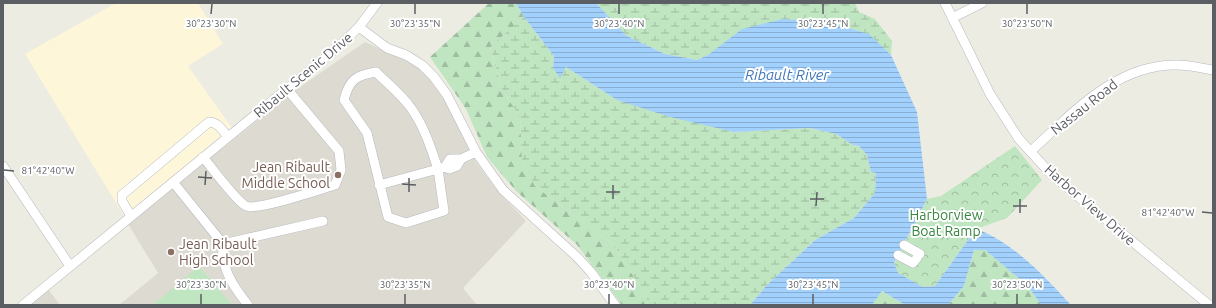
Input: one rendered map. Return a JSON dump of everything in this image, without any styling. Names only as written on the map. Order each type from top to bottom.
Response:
[{"type":"street","points":[[359,28],[377,3]]},
{"type":"street","name":"Harbor View Drive","points":[[945,3],[990,94],[1019,139],[1051,174],[1209,305]]},
{"type":"street","points":[[952,18],[982,3]]},
{"type":"street","name":"Ribault Scenic Drive","points":[[23,305],[287,89],[359,28],[387,48],[406,55],[422,65],[434,77],[447,95],[476,152],[503,190],[576,256],[590,271],[615,305]]},
{"type":"street","name":"Nassau Road","points":[[1030,151],[1095,94],[1111,82],[1127,74],[1159,66],[1177,65],[1213,70]]},
{"type":"street","points":[[376,72],[411,109],[441,168],[444,211],[406,223],[388,217],[379,186],[367,133],[344,100],[348,86],[362,74],[376,72]]},
{"type":"street","points":[[203,158],[239,200],[246,206],[259,206],[335,185],[341,170],[340,151],[287,89]]},
{"type":"street","points":[[132,216],[122,201],[122,195],[209,122],[219,125],[228,137]]},
{"type":"street","points":[[379,186],[441,168],[450,160],[461,160],[476,152]]},
{"type":"street","points":[[3,166],[70,266]]},
{"type":"street","points":[[173,182],[223,244],[222,255],[225,270],[231,283],[248,305]]},
{"type":"street","points":[[223,244],[323,221]]},
{"type":"street","points":[[898,255],[913,263],[918,256],[904,245]]},
{"type":"shaded area","points":[[116,3],[198,3],[223,44],[188,66],[232,128],[124,216],[25,54]]},
{"type":"shaded area","name":"Jean Ribault Middle School","points":[[365,42],[417,66],[428,77],[445,101],[476,162],[495,188],[526,221],[463,288],[477,305],[119,305],[158,273],[128,224],[294,91]]},
{"type":"shaded area","points":[[48,289],[60,305],[29,305]]},
{"type":"green space","points":[[489,3],[516,3],[524,17],[490,48],[502,89],[520,117],[522,160],[535,186],[614,245],[646,296],[648,305],[622,305],[577,245],[516,191],[487,157],[466,109],[430,57]]},
{"type":"green space","points":[[596,3],[855,3],[859,12],[875,19],[892,41],[891,55],[868,34],[831,23],[708,55],[697,60],[665,54],[627,36]]},
{"type":"green space","points":[[524,17],[554,56],[553,68],[560,77],[566,67],[617,100],[734,132],[810,128],[836,134],[853,145],[859,146],[867,155],[871,172],[876,173],[875,193],[854,218],[815,240],[766,286],[750,305],[648,305],[646,296],[614,245],[535,186],[522,160],[520,117],[502,89],[490,47]]},
{"type":"green space","name":"Harborview Boat Ramp","points":[[1015,146],[1042,180],[1007,218],[976,229],[935,286],[923,287],[898,273],[894,264],[927,199],[941,196]]},
{"type":"green space","points":[[974,250],[985,250],[1028,286],[1041,305],[948,305],[964,286]]},
{"type":"green space","points":[[199,266],[232,305],[153,305]]},
{"type":"green space","points":[[882,291],[905,305],[872,305]]},
{"type":"water","name":"Ribault River","points":[[516,3],[596,3],[627,36],[665,54],[697,60],[708,55],[742,29],[783,19],[831,23],[869,34],[891,55],[917,112],[927,199],[894,263],[898,273],[923,287],[935,286],[976,229],[1003,242],[1028,261],[1071,305],[1041,305],[1028,286],[985,250],[974,250],[964,286],[948,305],[905,305],[882,291],[872,305],[750,305],[766,286],[815,240],[854,218],[875,193],[876,173],[871,172],[867,155],[859,146],[853,145],[836,134],[810,128],[734,132],[670,117],[617,100],[566,67],[560,78],[553,68],[554,56],[524,17]]},
{"type":"place","name":"Jean Ribault Middle School","points":[[338,175]]},
{"type":"place","name":"Jean Ribault High School","points":[[171,252]]}]
